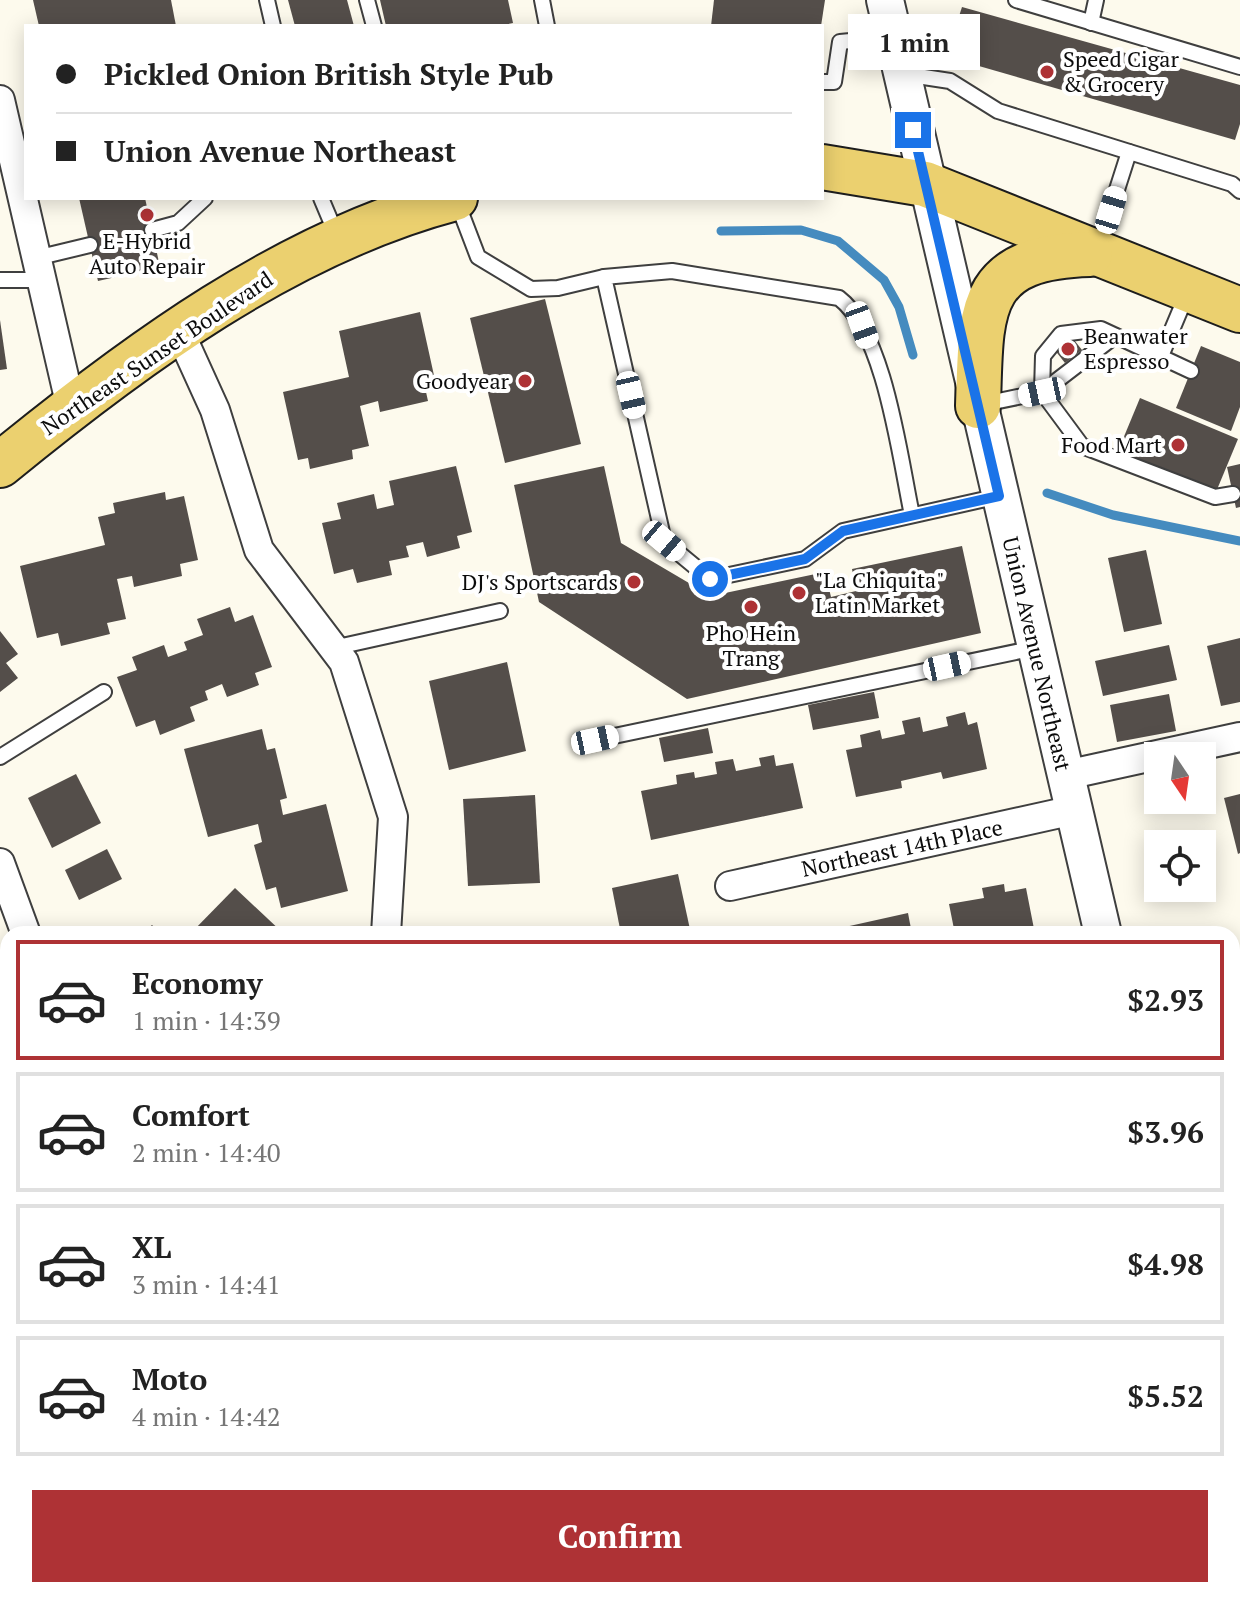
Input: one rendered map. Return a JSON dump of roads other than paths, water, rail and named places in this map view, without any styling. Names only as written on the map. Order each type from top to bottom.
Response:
[{"type":"main road","points":[[824,167],[925,184],[1240,310]]},
{"type":"main road","name":"Northeast Sunset Boulevard","points":[[0,465],[71,407],[248,287],[339,240],[437,201]]},
{"type":"main road","points":[[978,406],[983,320],[990,298],[1006,274],[1025,263],[1050,256],[1097,253]]},
{"type":"street","name":"Union Avenue Northeast","points":[[886,0],[925,184],[1101,926]]},
{"type":"street","points":[[0,100],[6,159],[39,269],[71,407]]},
{"type":"street","points":[[180,333],[215,410],[259,550],[344,662],[393,817],[386,926]]},
{"type":"street","points":[[1066,775],[1240,737]]},
{"type":"street","name":"Northeast 14th Place","points":[[730,886],[1074,810]]},
{"type":"street","points":[[0,863],[23,926]]},
{"type":"lane","points":[[267,0],[273,24]]},
{"type":"lane","points":[[367,0],[373,24]]},
{"type":"lane","points":[[542,0],[547,24]]},
{"type":"lane","points":[[1016,0],[1240,67]]},
{"type":"lane","points":[[1091,23],[1096,0]]},
{"type":"lane","points":[[824,82],[834,82],[840,42],[893,37]]},
{"type":"lane","points":[[901,73],[950,81],[998,111],[1232,184],[1240,191]]},
{"type":"lane","points":[[1097,253],[1129,152]]},
{"type":"lane","points":[[152,230],[178,223],[203,200]]},
{"type":"lane","points":[[322,200],[339,240]]},
{"type":"lane","points":[[437,201],[478,257],[494,270],[531,289],[558,288],[604,277],[672,271],[839,298],[862,325],[882,379],[912,515]]},
{"type":"lane","points":[[0,280],[39,269],[90,245]]},
{"type":"lane","points":[[604,277],[664,541],[710,579],[805,559],[843,531],[999,496]]},
{"type":"lane","points":[[1161,356],[1189,289]]},
{"type":"lane","points":[[1191,371],[1101,329],[1061,334],[1043,356],[1042,392],[1082,446],[1215,497],[1233,494]]},
{"type":"lane","points":[[978,406],[1042,392],[1115,336]]},
{"type":"lane","points":[[333,648],[500,611]]},
{"type":"lane","points":[[595,740],[1036,648]]},
{"type":"lane","points":[[0,757],[104,692]]},
{"type":"waterway","points":[[721,231],[801,230],[838,241],[884,280],[899,307],[913,355]]},
{"type":"waterway","points":[[1047,493],[1113,515],[1240,541]]},
{"type":"place","name":"Speed Cigar & Grocery","points":[[1047,72]]},
{"type":"place","name":"E-Hybrid Auto Repair","points":[[147,215]]},
{"type":"place","name":"Beanwater Espresso","points":[[1068,349]]},
{"type":"place","name":"Goodyear","points":[[525,381]]},
{"type":"place","name":"Food Mart","points":[[1178,445]]},
{"type":"place","name":"DJ's Sportscards","points":[[634,582]]},
{"type":"place","name":"\"La Chiquita\" Latin Market","points":[[799,593]]},
{"type":"place","name":"Pho Hein Trang","points":[[751,607]]}]
